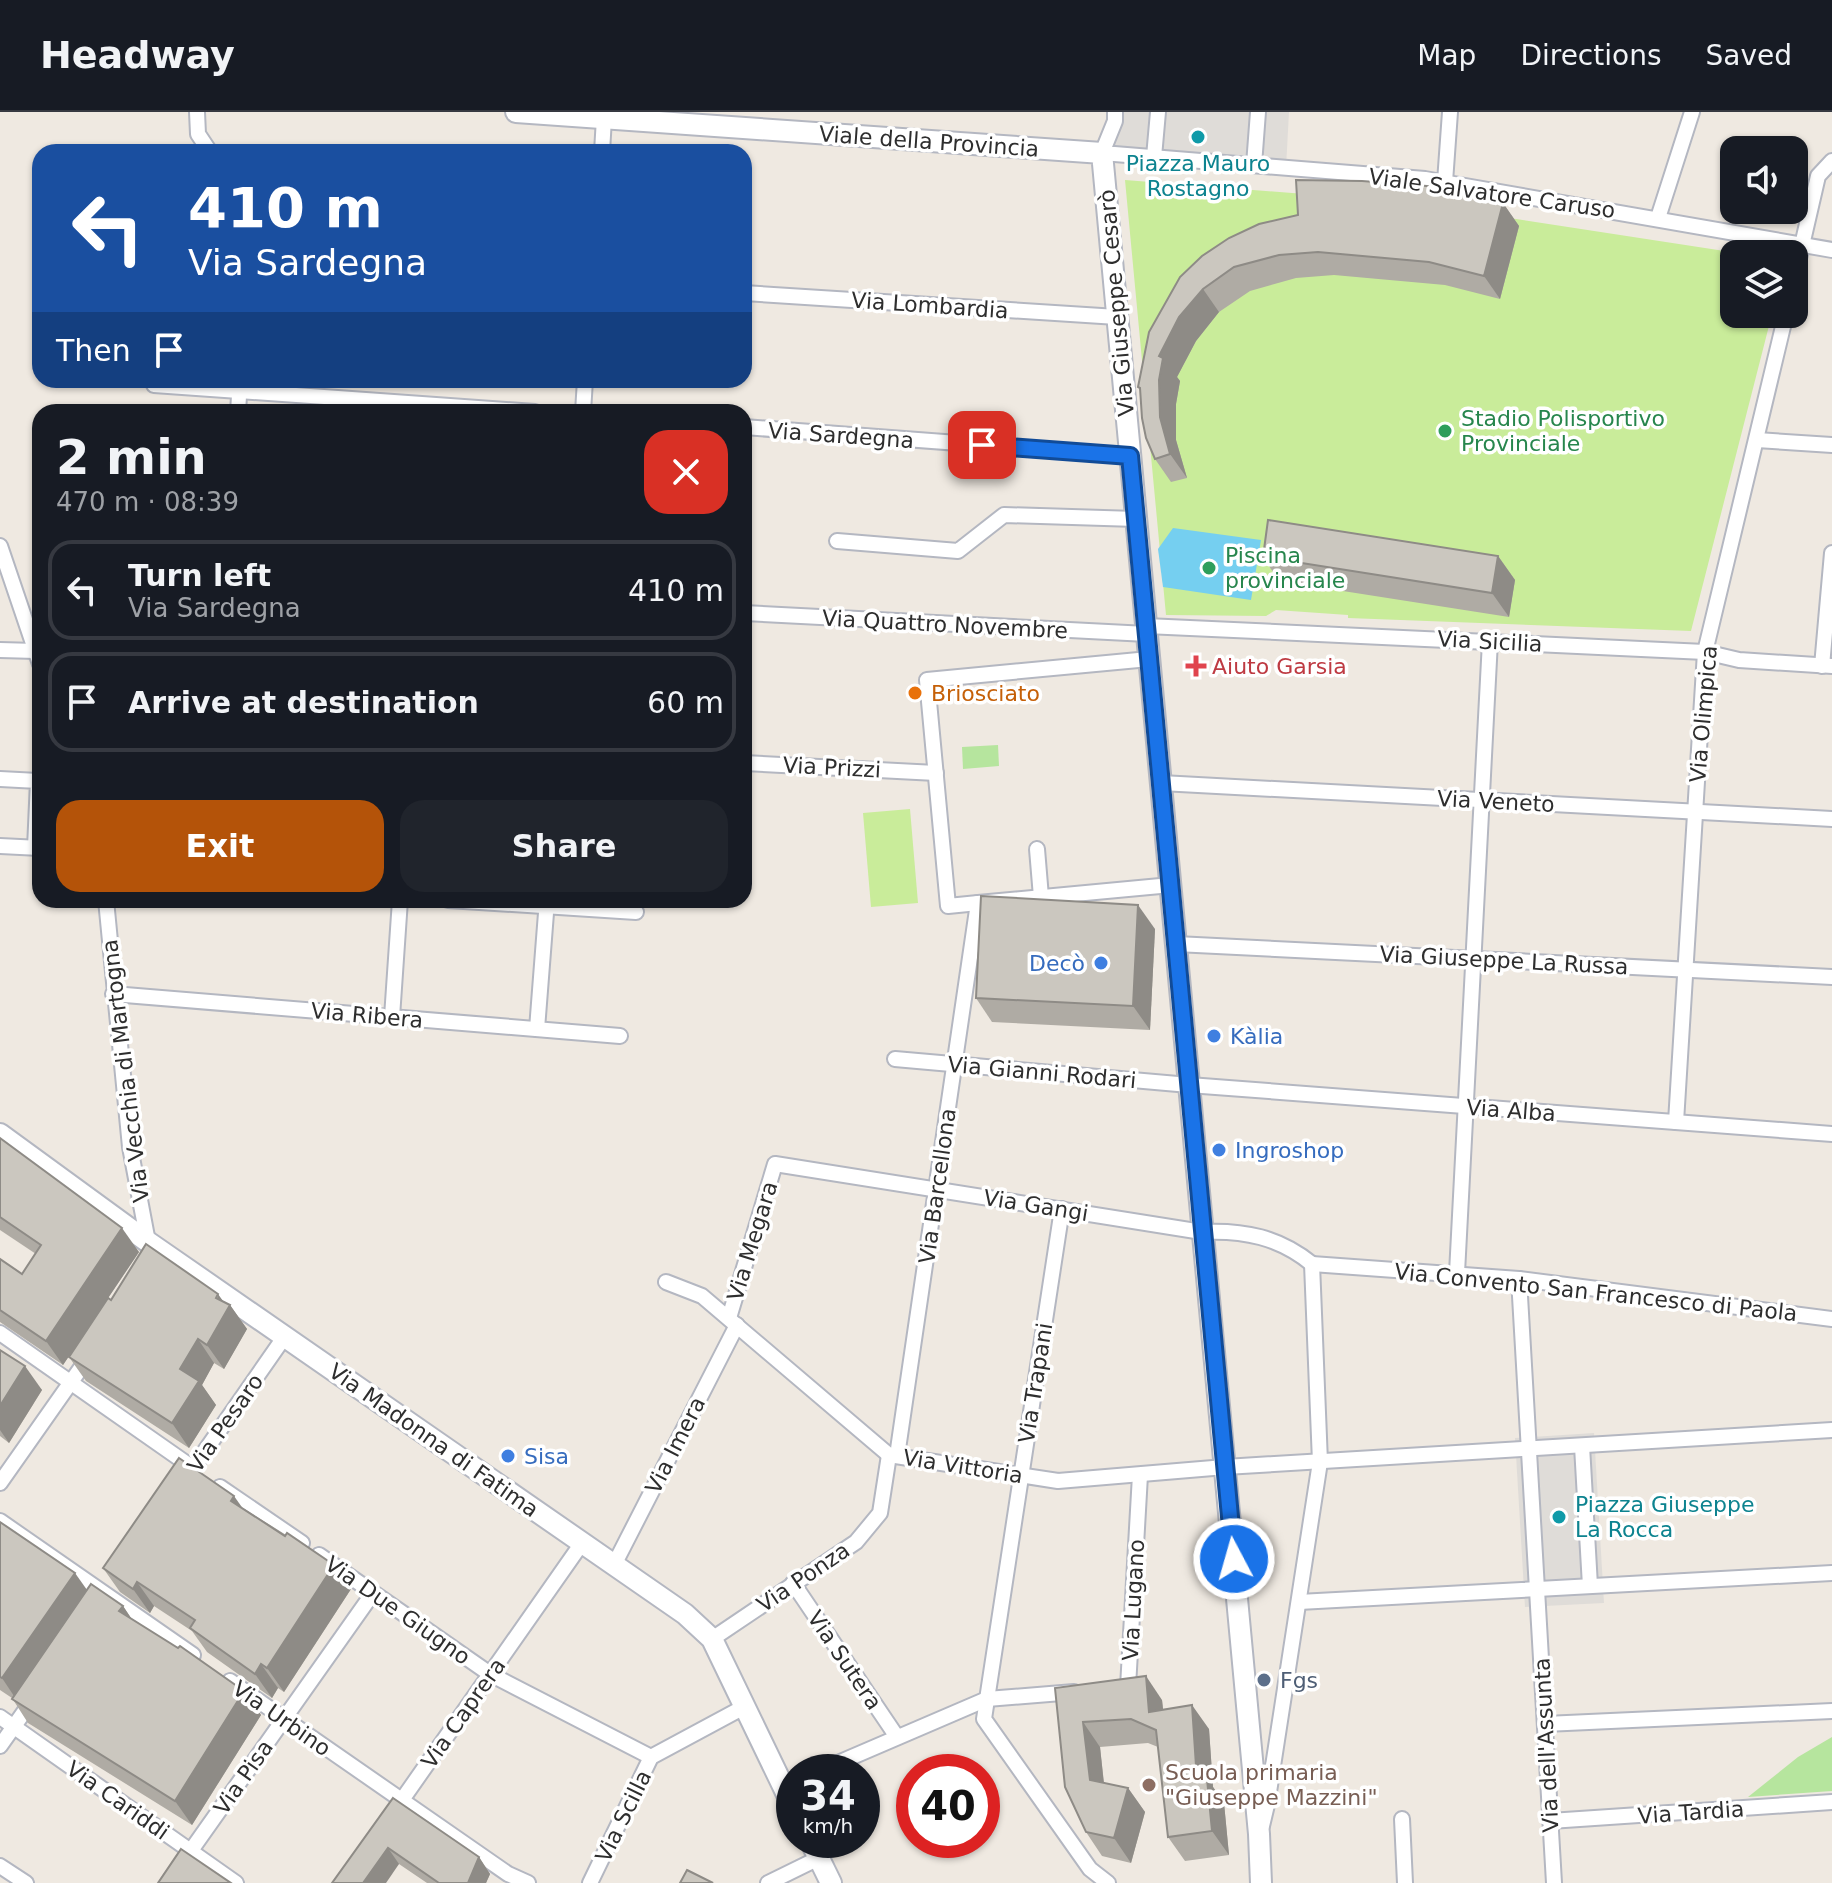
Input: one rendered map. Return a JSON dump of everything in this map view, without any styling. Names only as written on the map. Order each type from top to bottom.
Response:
[{"type":"street","points":[[197,112],[198,134],[205,144]]},
{"type":"street","name":"Viale della Provincia","points":[[516,112],[1102,153]]},
{"type":"street","name":"Via Giuseppe Cesarò","points":[[1115,112],[1115,121],[1102,153],[1259,1834],[1261,1883]]},
{"type":"street","points":[[1154,157],[1158,112]]},
{"type":"street","points":[[1254,165],[1258,112]]},
{"type":"street","points":[[1445,182],[1450,112]]},
{"type":"street","points":[[1658,218],[1692,112]]},
{"type":"street","points":[[602,144],[604,118]]},
{"type":"street","name":"Viale Salvatore Caruso","points":[[1102,153],[1445,182],[1786,240]]},
{"type":"street","points":[[1804,240],[1818,176],[1830,165]]},
{"type":"street","name":"Viale Salvatore Caruso","points":[[1808,244],[1832,250]]},
{"type":"street","name":"Via Lombardia","points":[[752,294],[1117,317]]},
{"type":"street","name":"Via Olimpica","points":[[1676,1122],[1705,652],[1783,328]]},
{"type":"street","points":[[264,388],[400,404]]},
{"type":"street","name":"Via Sardegna","points":[[752,428],[1130,456]]},
{"type":"street","points":[[1757,440],[1832,445]]},
{"type":"street","points":[[837,541],[958,551],[1004,515],[1136,519]]},
{"type":"street","points":[[0,546],[32,640]]},
{"type":"street","points":[[1827,666],[1832,553]]},
{"type":"street","name":"Via Quattro Novembre","points":[[752,613],[1146,630]]},
{"type":"street","name":"Via Sicilia","points":[[1146,630],[1490,641],[1705,652],[1739,660],[1827,666]]},
{"type":"street","points":[[1457,1273],[1490,641]]},
{"type":"street","points":[[0,650],[32,657]]},
{"type":"street","points":[[1149,659],[927,680],[948,906],[977,909],[1041,897],[1171,885]]},
{"type":"street","name":"Via Prizzi","points":[[752,763],[936,773]]},
{"type":"street","points":[[0,779],[32,781]]},
{"type":"street","name":"Via Veneto","points":[[1161,783],[1832,819]]},
{"type":"street","points":[[0,846],[32,848]]},
{"type":"street","points":[[1037,849],[1041,897]]},
{"type":"street","name":"Via Vecchia di Martogna","points":[[107,908],[130,1147],[154,1253]]},
{"type":"street","points":[[392,1017],[399,908]]},
{"type":"street","points":[[537,1029],[547,908]]},
{"type":"street","points":[[596,908],[636,912]]},
{"type":"street","name":"Via Barcellona","points":[[893,1456],[977,909]]},
{"type":"street","name":"Via Giuseppe La Russa","points":[[1176,944],[1832,977]]},
{"type":"street","name":"Via Ribera","points":[[113,994],[620,1036]]},
{"type":"street","name":"Via Gianni Rodari","points":[[895,1059],[1189,1085]]},
{"type":"street","name":"Via Alba","points":[[1189,1085],[1832,1134]]},
{"type":"street","name":"Via Madonna di Fatima","points":[[1,1135],[154,1253],[285,1336],[685,1614],[712,1639],[744,1707],[776,1764]]},
{"type":"street","name":"Via Gangi","points":[[775,1164],[1202,1232],[1234,1231],[1292,1248],[1312,1264]]},
{"type":"street","name":"Via Megara","points":[[733,1321],[775,1164]]},
{"type":"street","name":"Via Trapani","points":[[987,1699],[1062,1209]]},
{"type":"street","points":[[1259,1834],[1267,1805],[1320,1462],[1312,1264]]},
{"type":"street","name":"Via Convento San Francesco di Paola","points":[[1312,1264],[1519,1279],[1832,1319]]},
{"type":"street","points":[[1519,1279],[1524,1445]]},
{"type":"street","name":"Via Vittoria","points":[[666,1282],[702,1296],[893,1456],[1058,1481],[1524,1445],[1589,1445],[1832,1430]]},
{"type":"street","name":"Via Imera","points":[[614,1565],[733,1321]]},
{"type":"street","name":"Via Due Giugno","points":[[0,1333],[189,1474],[373,1593],[490,1674],[651,1757]]},
{"type":"street","name":"Via Pesaro","points":[[189,1474],[285,1336]]},
{"type":"street","points":[[0,1483],[98,1344]]},
{"type":"street","name":"Via dell'Assunta","points":[[1524,1445],[1530,1590],[1538,1607],[1554,1883]]},
{"type":"street","points":[[1589,1445],[1597,1586]]},
{"type":"street","name":"Via Ponza","points":[[712,1639],[856,1542],[880,1513],[893,1456]]},
{"type":"street","name":"Via Lugano","points":[[858,1754],[987,1699],[1128,1687],[1140,1475]]},
{"type":"street","points":[[0,1521],[208,1666]]},
{"type":"street","name":"Via Caprera","points":[[385,1824],[582,1543]]},
{"type":"street","points":[[1299,1602],[1832,1573]]},
{"type":"street","name":"Via Sutera","points":[[793,1583],[897,1737]]},
{"type":"street","name":"Via Pisa","points":[[168,1883],[373,1593]]},
{"type":"street","name":"Via Urbino","points":[[220,1675],[508,1874],[528,1883]]},
{"type":"street","points":[[0,1746],[39,1691]]},
{"type":"street","points":[[987,1699],[984,1719],[1090,1869],[1108,1883]]},
{"type":"street","name":"Via Scilla","points":[[590,1883],[651,1757],[744,1707]]},
{"type":"street","points":[[1545,1724],[1832,1711]]},
{"type":"street","name":"Via Cariddi","points":[[0,1717],[236,1883]]},
{"type":"street","name":"Via Tardia","points":[[1550,1821],[1832,1802]]},
{"type":"street","points":[[1402,1819],[1405,1883]]},
{"type":"street","points":[[768,1883],[802,1858]]},
{"type":"street","points":[[818,1858],[831,1883]]},
{"type":"street","points":[[0,1866],[26,1883]]},
{"type":"green space","name":"Stadio Polisportivo Provinciale","points":[[1125,180],[1406,202],[1720,250],[1720,328],[1768,328],[1691,631],[1348,618],[1348,615],[1276,610],[1266,616],[1166,615]]},
{"type":"green space","points":[[998,745],[999,766],[963,769],[962,747]]},
{"type":"green space","points":[[910,809],[918,903],[871,907],[863,813]]},
{"type":"green space","points":[[1832,1737],[1832,1791],[1748,1797],[1798,1757]]},
{"type":"shaded area","name":"Piazza Mauro Rostagno","points":[[1115,112],[1289,112],[1286,168],[1102,153]]},
{"type":"shaded area","name":"Piazza Giuseppe La Rocca","points":[[1594,1433],[1604,1603],[1525,1607],[1515,1438]]},
{"type":"water","name":"Piscina provinciale","points":[[1173,528],[1261,540],[1251,600],[1163,587],[1158,549]]},
{"type":"building","points":[[1296,180],[1427,186],[1503,203],[1484,276],[1429,262],[1318,252],[1279,255],[1234,267],[1203,289],[1179,317],[1159,356],[1163,358],[1159,380],[1160,417],[1170,454],[1155,459],[1146,438],[1138,387],[1149,332],[1180,277],[1202,256],[1229,238],[1259,224],[1298,215]]},
{"type":"building","points":[[1268,520],[1498,556],[1492,593],[1263,557]]},
{"type":"building","points":[[981,896],[1138,905],[1133,1006],[976,998]]},
{"type":"building","points":[[0,1138],[122,1228],[46,1341],[0,1310],[0,1259],[22,1274],[41,1245],[0,1217]]},
{"type":"building","points":[[146,1244],[218,1294],[216,1298],[230,1305],[207,1345],[198,1339],[180,1369],[199,1381],[172,1423],[69,1357],[108,1298],[111,1300]]},
{"type":"building","points":[[0,1350],[25,1366],[0,1406]]},
{"type":"building","points":[[179,1458],[234,1496],[231,1501],[334,1565],[267,1668],[261,1664],[255,1674],[190,1628],[195,1620],[137,1582],[133,1589],[103,1568]]},
{"type":"building","points":[[0,1522],[75,1573],[2,1678],[0,1677]]},
{"type":"building","points":[[91,1584],[123,1606],[119,1611],[178,1648],[180,1646],[244,1691],[175,1801],[12,1699]]},
{"type":"building","points":[[1146,1676],[1149,1712],[1192,1705],[1197,1781],[1207,1779],[1212,1831],[1168,1837],[1156,1730],[1131,1719],[1083,1722],[1090,1780],[1128,1788],[1114,1838],[1086,1832],[1065,1787],[1055,1688]]},
{"type":"building","points":[[393,1798],[479,1857],[468,1883],[439,1883],[388,1848],[363,1883],[332,1883]]},
{"type":"building","points":[[181,1849],[231,1883],[158,1883]]},
{"type":"building","points":[[687,1870],[713,1883],[680,1883]]},
{"type":"place","name":"Piazza Mauro Rostagno","points":[[1198,137]]},
{"type":"place","name":"Stadio Polisportivo Provinciale","points":[[1445,431]]},
{"type":"place","name":"Piscina provinciale","points":[[1209,568]]},
{"type":"place","name":"Aiuto Garsia","points":[[1196,666]]},
{"type":"place","name":"Briosciato","points":[[915,693]]},
{"type":"place","name":"Decò","points":[[1101,963]]},
{"type":"place","name":"Kàlia","points":[[1214,1036]]},
{"type":"place","name":"Ingroshop","points":[[1219,1150]]},
{"type":"place","name":"Sisa","points":[[508,1456]]},
{"type":"place","name":"Piazza Giuseppe La Rocca","points":[[1559,1517]]},
{"type":"place","name":"Fgs","points":[[1264,1680]]},
{"type":"place","name":"Scuola primaria \"Giuseppe Mazzini\"","points":[[1149,1785]]},
{"type":"route","points":[[982,445],[1130,456],[1234,1559]]}]
